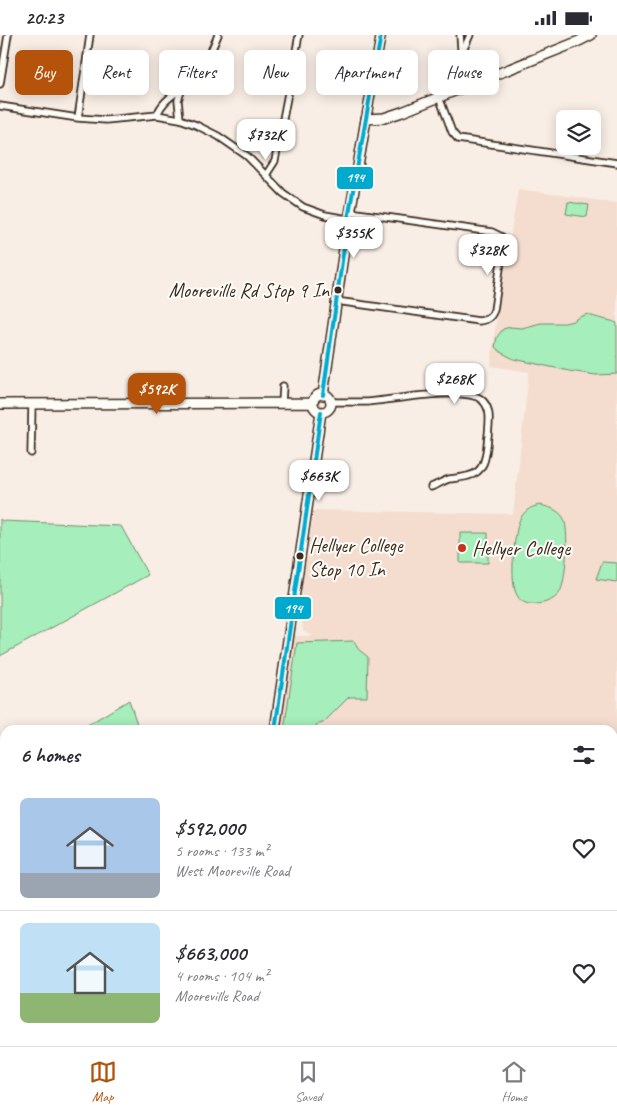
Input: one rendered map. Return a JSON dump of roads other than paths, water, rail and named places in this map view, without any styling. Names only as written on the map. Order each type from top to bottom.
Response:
[{"type":"main road","points":[[499,73],[591,35]]},
{"type":"main road","points":[[323,395],[349,215],[366,119],[384,118],[443,95]]},
{"type":"main road","points":[[323,395],[328,397],[330,402],[328,409],[321,412],[316,410],[313,403],[317,396],[323,395]]},
{"type":"main road","points":[[0,405],[313,403]]},
{"type":"main road","points":[[276,725],[321,412]]},
{"type":"street","points":[[0,84],[8,35]]},
{"type":"street","points":[[78,118],[90,35]]},
{"type":"street","points":[[211,50],[218,35]]},
{"type":"street","points":[[266,175],[275,161],[299,35]]},
{"type":"street","points":[[366,119],[381,35]]},
{"type":"street","points":[[460,35],[461,50]]},
{"type":"street","points":[[463,50],[470,35]]},
{"type":"street","points":[[157,115],[160,107],[172,95]]},
{"type":"street","points":[[180,95],[178,100],[180,119]]},
{"type":"street","points":[[438,97],[452,132],[458,139],[617,163]]},
{"type":"street","points":[[0,106],[78,118],[106,120],[157,115],[180,119],[218,136],[247,157],[283,193],[303,207],[325,215],[349,215],[492,232],[502,237],[503,248],[494,309],[492,315],[487,320],[479,321],[336,301]]},
{"type":"street","points":[[282,403],[283,386]]},
{"type":"street","points":[[330,402],[368,402],[430,395],[473,395],[483,401],[489,411],[489,421],[482,468],[474,475],[449,479],[431,487]]},
{"type":"street","points":[[31,453],[32,404]]},
{"type":"place","name":"Mooreville Rd Stop 9 In","points":[[338,290]]},
{"type":"place","name":"Hellyer College","points":[[462,548]]},
{"type":"place","name":"Hellyer College Stop 10 In","points":[[300,556]]}]
